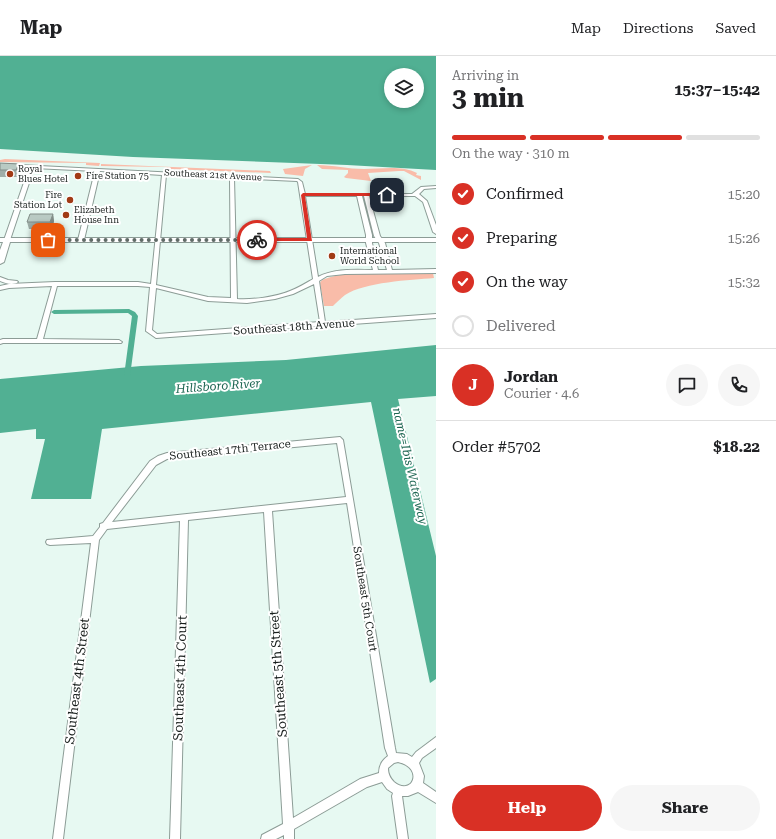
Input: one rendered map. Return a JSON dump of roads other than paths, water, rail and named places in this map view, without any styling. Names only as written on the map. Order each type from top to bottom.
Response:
[{"type":"main road","points":[[0,262],[3,240],[436,240]]},
{"type":"street","name":"Southeast 21st Avenue","points":[[0,165],[298,180],[300,182],[303,195]]},
{"type":"street","points":[[3,240],[32,167]]},
{"type":"street","points":[[81,240],[98,170]]},
{"type":"street","points":[[153,286],[164,173]]},
{"type":"street","points":[[232,176],[234,301]]},
{"type":"street","points":[[416,194],[423,188],[436,187]]},
{"type":"street","points":[[323,325],[303,195],[416,194],[425,201],[436,232]]},
{"type":"street","points":[[359,195],[376,272]]},
{"type":"street","points":[[366,195],[377,236],[382,243],[390,272]]},
{"type":"street","points":[[0,279],[7,282],[55,284],[138,284],[153,286],[191,296],[234,301],[275,297],[291,292],[326,275],[345,272],[436,271]]},
{"type":"street","points":[[0,288],[10,286],[55,284]]},
{"type":"street","points":[[40,341],[55,284]]},
{"type":"street","name":"Southeast 18th Avenue","points":[[153,286],[149,331],[152,335],[156,336],[436,316]]},
{"type":"street","points":[[0,342],[119,342]]},
{"type":"street","name":"Southeast 5th Court","points":[[340,440],[390,748],[393,758]]},
{"type":"street","name":"Southeast 17th Terrace","points":[[103,526],[153,463],[161,458],[340,440]]},
{"type":"street","points":[[103,526],[349,500]]},
{"type":"street","name":"Southeast 5th Street","points":[[268,508],[289,839]]},
{"type":"street","name":"Southeast 4th Court","points":[[175,839],[184,517]]},
{"type":"street","name":"Southeast 4th Street","points":[[58,839],[95,539],[103,526]]},
{"type":"street","points":[[50,542],[95,539]]},
{"type":"street","points":[[414,764],[419,755],[436,742]]},
{"type":"street","points":[[393,758],[405,758],[414,764],[419,776],[417,785],[410,790],[398,790],[388,784],[384,776],[384,766],[393,758]]},
{"type":"street","points":[[266,839],[364,783],[384,776]]},
{"type":"street","points":[[417,785],[436,798]]},
{"type":"street","points":[[398,790],[397,796],[403,839]]},
{"type":"water","points":[[0,56],[436,56],[436,170],[133,157],[0,149]]},
{"type":"water","points":[[436,345],[436,396],[398,399],[436,556],[436,679],[430,683],[371,402],[102,429],[91,499],[31,499],[45,439],[36,439],[36,429],[0,433],[0,379],[141,366],[286,360]]},
{"type":"waterway","points":[[54,312],[129,311],[133,313],[135,316],[127,376]]},
{"type":"place","name":"Royal Blues Hotel","points":[[10,174]]},
{"type":"place","name":"Fire Station 75","points":[[78,176]]},
{"type":"place","name":"Fire Station Lot","points":[[70,200]]},
{"type":"place","name":"Elizabeth House Inn","points":[[66,215]]},
{"type":"place","name":"International World School","points":[[332,256]]},
{"type":"water label","name":"Hillsboro River","points":[[218,386]]},
{"type":"water label","name":"name=Ibis Waterway","points":[[410,466]]}]
